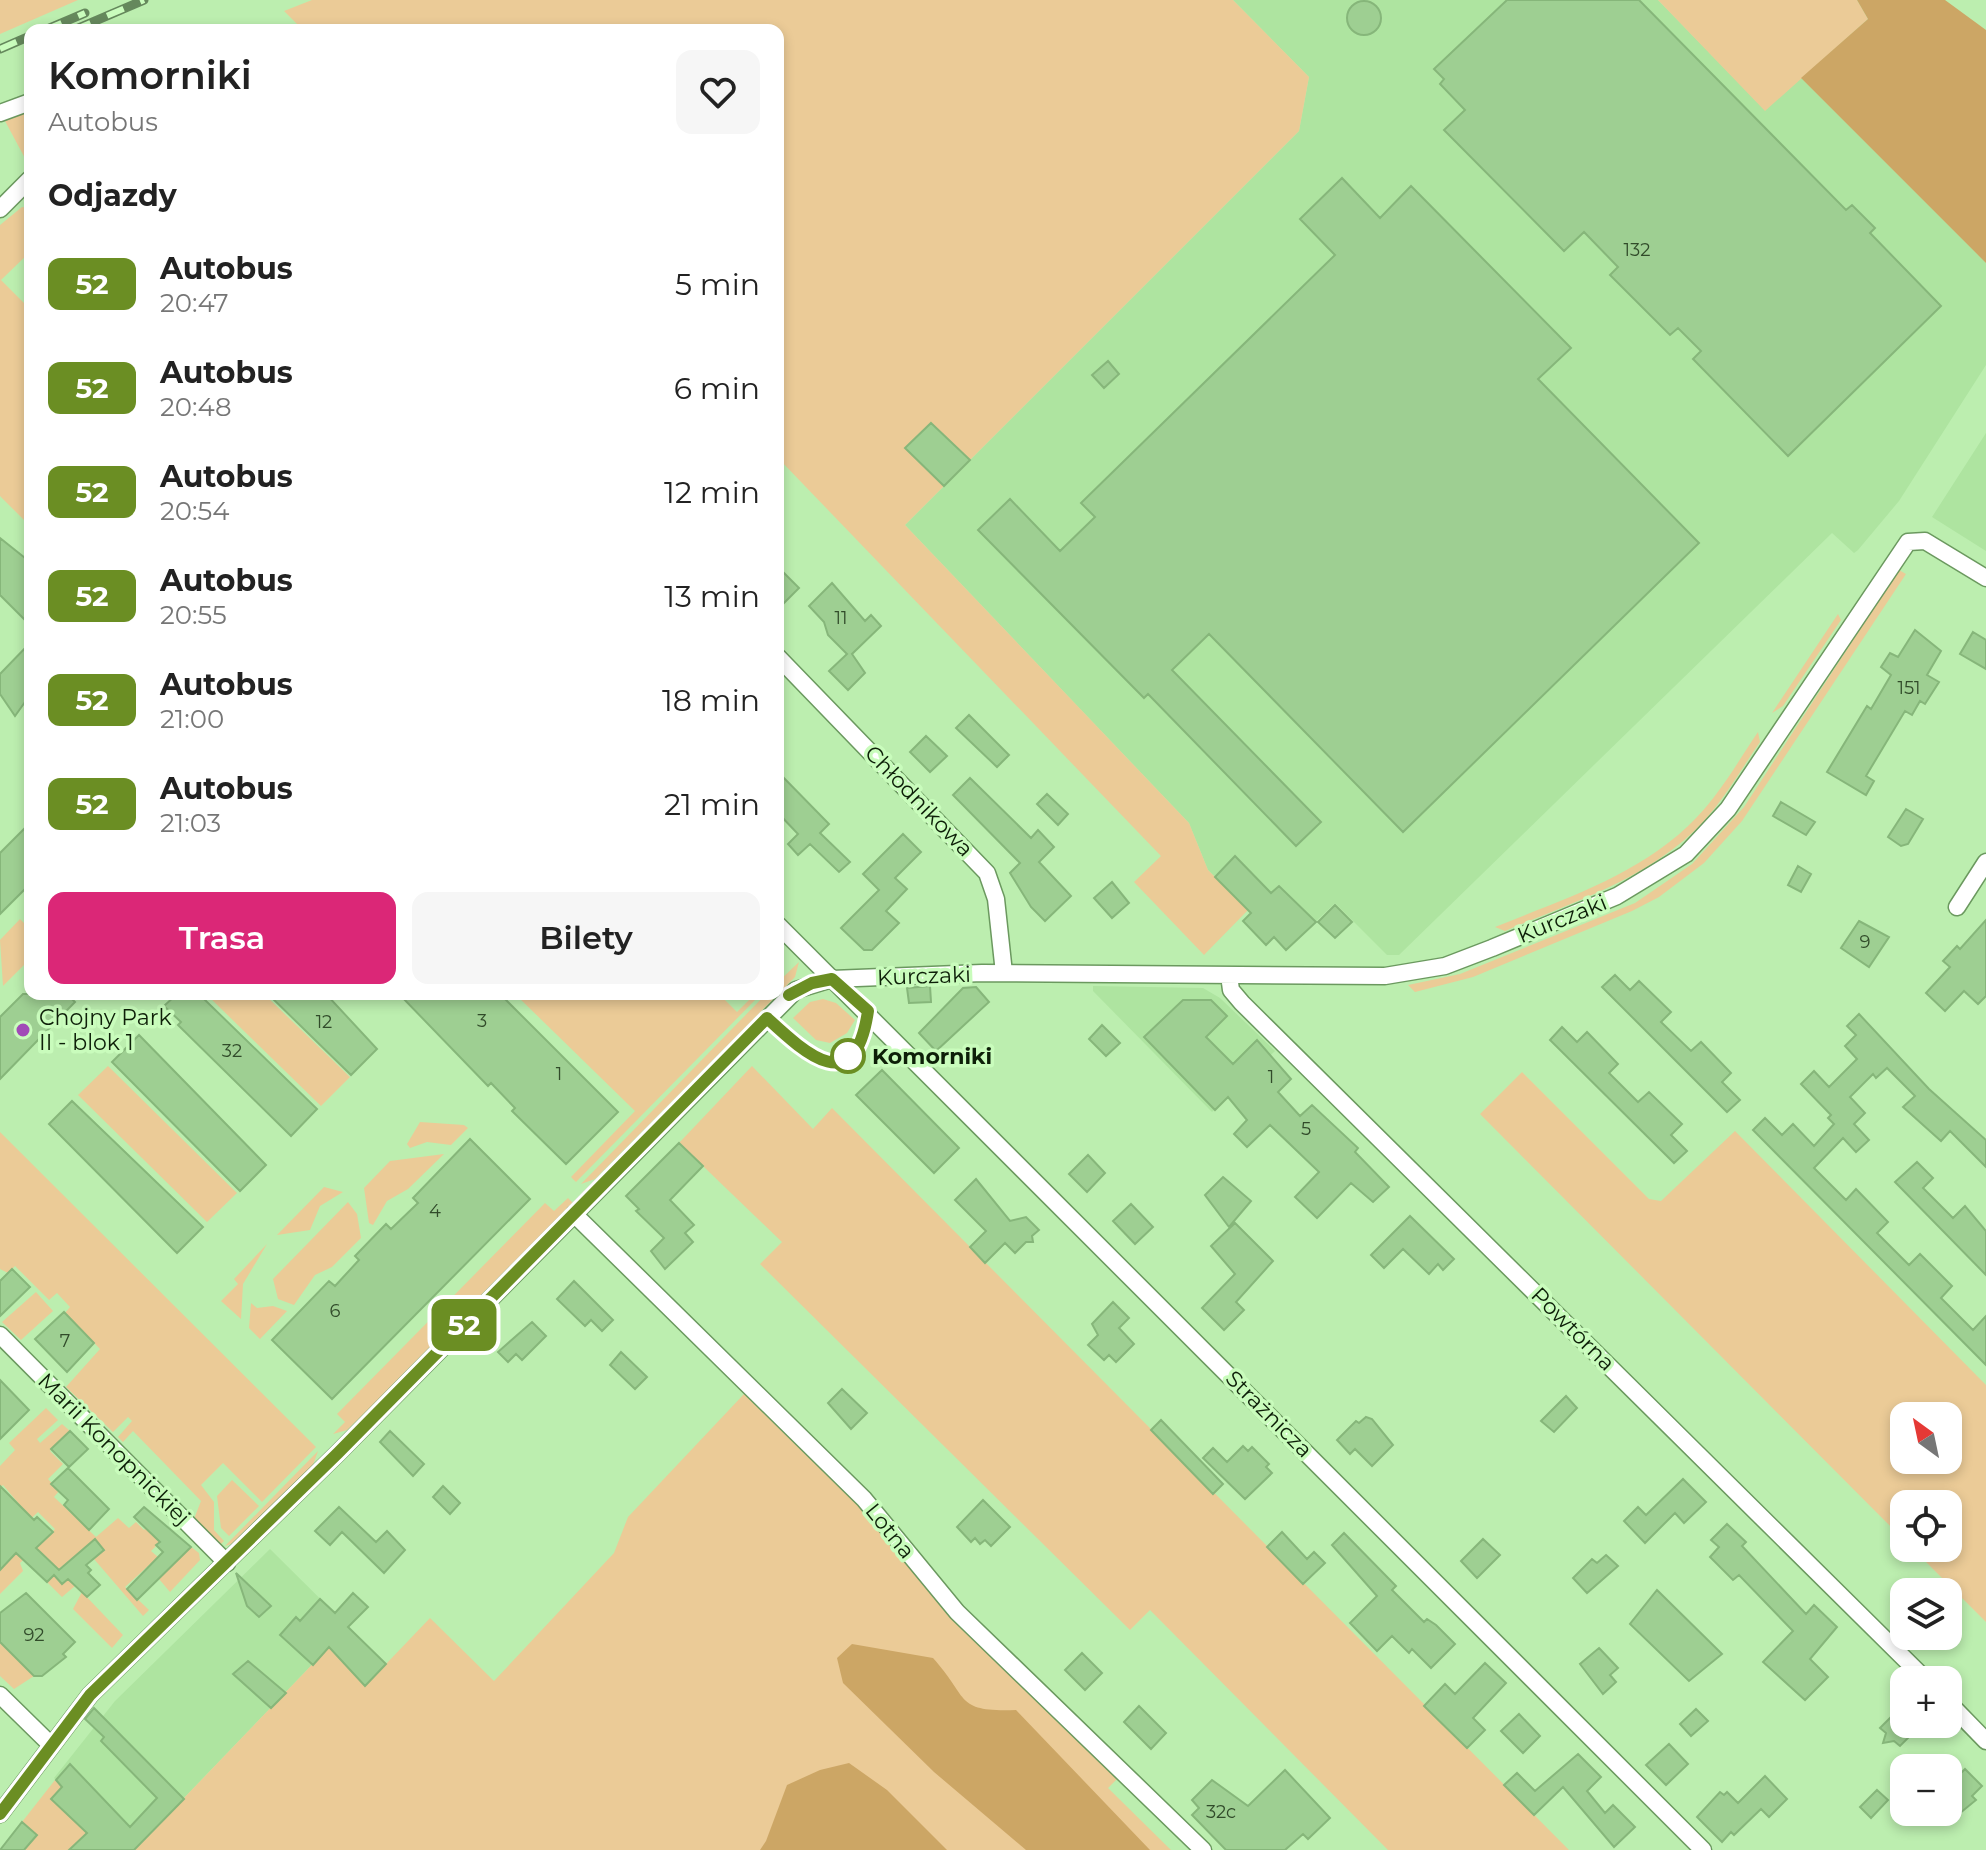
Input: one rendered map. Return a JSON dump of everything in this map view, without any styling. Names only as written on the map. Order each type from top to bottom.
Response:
[{"type":"street","points":[[0,113],[24,104]]},
{"type":"street","points":[[0,209],[24,187]]},
{"type":"street","name":"Kurczaki","points":[[0,1814],[90,1695],[227,1563],[789,995],[812,983],[832,979],[1004,973],[1385,976],[1445,966],[1606,901],[1656,875],[1707,835],[1728,809],[1901,548],[1916,539],[1938,548],[1986,578]]},
{"type":"street","name":"Chłodnikowa","points":[[784,663],[987,873],[996,899],[1004,973]]},
{"type":"street","points":[[1957,907],[1986,862]]},
{"type":"street","name":"Strażnicza","points":[[784,931],[1703,1850]]},
{"type":"street","name":"Powtórna","points":[[1229,975],[1231,990],[1246,1007],[1912,1666]]},
{"type":"street","name":"Lotna","points":[[574,1214],[864,1499],[964,1620],[1203,1850]]},
{"type":"street","name":"Marii Konopnickiej","points":[[0,1335],[227,1563]]},
{"type":"street","points":[[0,1695],[51,1745]]},
{"type":"street","points":[[1962,1716],[1986,1741]]},
{"type":"shaded area","points":[[0,0],[78,0],[0,34]]},
{"type":"shaded area","points":[[312,0],[1233,0],[1309,77],[1299,131],[905,525],[1189,823],[1208,870],[1248,910],[1204,955],[1134,882],[1161,856],[784,464],[784,24],[297,24],[284,11]]},
{"type":"shaded area","points":[[1233,0],[1658,0],[1765,110],[1801,78],[1986,263],[1986,365],[1899,501],[1858,550],[1854,553],[1832,533],[1399,955],[1387,955],[1335,903],[1286,950],[1208,870],[1189,823],[905,525],[1299,131],[1309,77]]},
{"type":"shaded area","points":[[1658,0],[1857,0],[1868,19],[1765,111]]},
{"type":"shaded area","points":[[1857,0],[1945,0],[1986,30],[1986,263],[1801,78],[1868,19]]},
{"type":"shaded area","points":[[24,113],[24,156],[5,121]]},
{"type":"shaded area","points":[[24,207],[24,258],[1,280],[24,303],[24,520],[0,496],[0,225]]},
{"type":"shaded area","points":[[1986,433],[1986,551],[1932,517]]},
{"type":"shaded area","points":[[1899,570],[1906,574],[1742,821],[1704,863],[1659,897],[1632,911],[1473,977],[1415,992],[1408,985],[1460,974],[1635,903],[1692,864],[1744,807]]},
{"type":"shaded area","points":[[1838,614],[1841,620],[1783,706],[1772,713]]},
{"type":"shaded area","points":[[1758,732],[1760,742],[1719,803],[1682,842],[1660,859],[1610,887],[1557,910],[1505,931],[1495,927],[1602,882],[1653,854],[1676,837],[1722,787]]},
{"type":"shaded area","points":[[20,919],[24,923],[24,965],[3,986],[0,940]]},
{"type":"shaded area","points":[[799,962],[795,977],[784,988],[784,976]]},
{"type":"shaded area","points":[[1093,986],[1203,988],[1220,998],[1275,1051],[1212,1112],[1093,991]]},
{"type":"shaded area","points":[[823,999],[836,1003],[855,1020],[847,1033],[830,1043],[816,1040],[793,1018],[810,1002]]},
{"type":"shaded area","points":[[212,1000],[270,1000],[350,1077],[321,1106]]},
{"type":"shaded area","points":[[521,1000],[725,1000],[737,1012],[749,1000],[755,1000],[576,1182],[571,1177],[635,1111]]},
{"type":"shaded area","points":[[760,1000],[772,1000],[595,1179],[581,1184]]},
{"type":"shaded area","points":[[108,1066],[237,1193],[207,1222],[78,1095]]},
{"type":"shaded area","points":[[752,1066],[813,1129],[832,1108],[1569,1850],[1388,1850],[1150,1610],[1130,1630],[760,1264],[782,1242],[679,1143]]},
{"type":"shaded area","points":[[1522,1072],[1649,1199],[1661,1201],[1735,1131],[1986,1385],[1986,1622],[1962,1598],[1962,1578],[1942,1578],[1926,1562],[1962,1562],[1962,1490],[1890,1490],[1890,1526],[1480,1114]]},
{"type":"shaded area","points":[[420,1122],[464,1125],[468,1128],[451,1145],[427,1142],[410,1148],[407,1144]]},
{"type":"shaded area","points":[[0,1132],[316,1447],[262,1502],[223,1463],[201,1485],[214,1502],[214,1530],[224,1541],[220,1545],[194,1519],[201,1501],[133,1431],[123,1442],[118,1437],[132,1421],[128,1417],[113,1432],[66,1387],[100,1349],[65,1313],[70,1307],[57,1293],[49,1300],[15,1266],[8,1273],[0,1269]]},
{"type":"shaded area","points":[[444,1154],[408,1189],[387,1201],[373,1225],[369,1223],[364,1188],[390,1161]]},
{"type":"shaded area","points":[[324,1187],[343,1192],[320,1206],[310,1230],[277,1235]]},
{"type":"shaded area","points":[[568,1198],[573,1203],[376,1402],[347,1430],[333,1434],[345,1422],[337,1414],[545,1203],[554,1211]]},
{"type":"shaded area","points":[[348,1202],[357,1214],[361,1238],[332,1267],[315,1275],[294,1305],[278,1299],[273,1279]]},
{"type":"shaded area","points":[[267,1244],[243,1284],[241,1319],[221,1301],[238,1284],[234,1279]]},
{"type":"shaded area","points":[[36,1292],[53,1311],[21,1340],[2,1322]]},
{"type":"shaded area","points":[[251,1303],[257,1308],[273,1306],[287,1311],[260,1339],[249,1328]]},
{"type":"shaded area","points":[[744,1394],[859,1506],[1119,1777],[1108,1788],[1171,1850],[134,1850],[329,1647],[365,1686],[430,1618],[494,1681],[614,1553],[628,1517]]},
{"type":"shaded area","points":[[46,1408],[58,1420],[37,1439],[40,1443],[62,1424],[70,1431],[50,1451],[63,1464],[48,1479],[59,1491],[54,1497],[96,1537],[118,1518],[129,1528],[136,1522],[144,1530],[151,1523],[160,1523],[150,1532],[160,1542],[151,1551],[158,1557],[125,1587],[149,1610],[143,1616],[94,1559],[104,1550],[95,1539],[59,1569],[75,1586],[62,1597],[47,1582],[58,1569],[36,1548],[20,1563],[23,1571],[0,1594],[0,1570],[22,1548],[9,1535],[16,1528],[13,1524],[25,1511],[3,1485],[0,1487],[0,1466],[15,1450],[9,1443]],"holes":[[[38,1512],[55,1529],[36,1548],[19,1530]]]},
{"type":"shaded area","points":[[318,1451],[312,1468],[238,1542],[225,1546]]},
{"type":"shaded area","points":[[232,1480],[259,1506],[229,1536],[221,1528],[217,1496]]},
{"type":"shaded area","points":[[191,1547],[199,1553],[200,1560],[170,1592],[159,1579]]},
{"type":"shaded area","points":[[270,1549],[386,1664],[365,1686],[329,1647],[134,1850],[124,1850],[54,1778],[115,1701]]},
{"type":"shaded area","points":[[82,1592],[123,1635],[112,1648],[73,1609]]},
{"type":"shaded area","points":[[0,1642],[34,1676],[14,1689],[0,1676]]},
{"type":"shaded area","points":[[852,1644],[933,1658],[972,1705],[1016,1710],[1150,1850],[1026,1850],[934,1772],[843,1683],[837,1658]]},
{"type":"shaded area","points":[[849,1763],[887,1790],[947,1850],[760,1850],[787,1785],[820,1770]]},
{"type":"shaded area","points":[[55,1780],[124,1850],[24,1850],[37,1835],[22,1822]]},
{"type":"building","points":[[1507,0],[1639,0],[1846,210],[1852,205],[1875,228],[1870,233],[1941,306],[1788,456],[1693,359],[1701,351],[1678,328],[1670,335],[1610,275],[1618,267],[1584,232],[1564,251],[1444,130],[1465,110],[1440,84],[1444,79],[1434,69]]},
{"type":"building","points":[[1364,1],[1376,6],[1381,18],[1376,30],[1364,35],[1352,30],[1347,18],[1352,6]]},
{"type":"building","points":[[1342,178],[1380,218],[1411,186],[1571,348],[1538,379],[1699,543],[1403,832],[1209,634],[1172,670],[1321,822],[1296,846],[1148,694],[1144,698],[978,530],[1010,499],[1060,551],[1095,517],[1081,503],[1335,255],[1300,219]]},
{"type":"building","points":[[1108,361],[1119,374],[1104,388],[1092,375]]},
{"type":"building","points":[[931,423],[970,460],[944,486],[905,448]]},
{"type":"building","points":[[0,538],[24,557],[24,619],[0,595]]},
{"type":"building","points":[[784,573],[799,588],[784,603]]},
{"type":"building","points":[[832,583],[865,621],[871,615],[881,626],[852,654],[865,673],[848,690],[829,671],[847,654],[828,635],[824,622],[809,606]]},
{"type":"building","points":[[1915,630],[1941,651],[1927,675],[1939,682],[1925,704],[1920,701],[1912,715],[1905,711],[1866,776],[1874,781],[1866,795],[1827,772],[1867,706],[1871,709],[1891,675],[1881,667],[1890,653],[1898,657]]},
{"type":"building","points":[[1973,632],[1986,640],[1986,669],[1960,654]]},
{"type":"building","points":[[24,649],[24,703],[15,716],[0,694],[0,674]]},
{"type":"building","points":[[969,715],[1009,755],[997,767],[956,728]]},
{"type":"building","points":[[926,736],[947,756],[930,772],[910,752]]},
{"type":"building","points":[[784,778],[829,824],[820,833],[850,862],[839,872],[810,844],[798,855],[788,844],[798,834],[784,819]]},
{"type":"building","points":[[970,778],[1031,838],[1038,830],[1054,847],[1039,862],[1071,896],[1045,921],[1031,907],[1010,873],[1020,863],[953,795]]},
{"type":"building","points":[[1047,794],[1068,814],[1058,825],[1037,804]]},
{"type":"building","points":[[1781,802],[1815,822],[1806,835],[1773,816]]},
{"type":"building","points":[[1906,809],[1923,819],[1908,844],[1901,846],[1888,837]]},
{"type":"building","points":[[24,829],[24,890],[0,914],[0,853]]},
{"type":"building","points":[[903,834],[921,852],[895,878],[907,889],[886,911],[899,923],[872,950],[864,950],[841,928],[879,890],[863,874]]},
{"type":"building","points":[[1235,856],[1271,893],[1279,886],[1316,922],[1286,950],[1274,937],[1266,945],[1243,921],[1251,913],[1215,877]]},
{"type":"building","points":[[1798,866],[1811,874],[1801,892],[1788,885]]},
{"type":"building","points":[[1112,882],[1129,903],[1112,918],[1094,898]]},
{"type":"building","points":[[1335,905],[1352,922],[1335,938],[1318,922]]},
{"type":"building","points":[[1986,920],[1986,996],[1978,1004],[1964,991],[1945,1011],[1926,993],[1950,967],[1943,961],[1957,946],[1960,949]]},
{"type":"building","points":[[1859,921],[1889,937],[1869,967],[1841,948]]},
{"type":"building","points":[[1615,975],[1630,990],[1639,981],[1671,1012],[1661,1022],[1691,1051],[1701,1042],[1731,1073],[1722,1082],[1740,1100],[1727,1112],[1602,987]]},
{"type":"building","points":[[930,986],[931,1002],[909,1003],[907,988]]},
{"type":"building","points":[[976,987],[989,1002],[936,1051],[919,1033],[963,988]]},
{"type":"building","name":"Chojny Park II - blok 1","points":[[23,994],[24,1000],[75,1002],[0,1079],[0,1017]]},
{"type":"building","points":[[170,1000],[205,1000],[317,1109],[291,1136],[178,1025],[181,1022],[164,1006]]},
{"type":"building","points":[[274,1000],[332,1000],[377,1049],[351,1075]]},
{"type":"building","points":[[405,1000],[506,1000],[618,1112],[566,1164],[512,1111],[515,1108],[491,1083],[488,1086]]},
{"type":"building","points":[[1183,1000],[1211,1000],[1227,1016],[1206,1037],[1233,1064],[1257,1040],[1291,1079],[1278,1092],[1300,1116],[1312,1105],[1358,1148],[1355,1152],[1389,1187],[1373,1202],[1351,1183],[1317,1218],[1295,1197],[1319,1172],[1270,1125],[1247,1147],[1234,1134],[1247,1120],[1228,1097],[1215,1110],[1144,1037]]},
{"type":"building","points":[[1859,1014],[1929,1089],[1986,1140],[1986,1167],[1950,1131],[1941,1141],[1903,1107],[1915,1096],[1887,1068],[1876,1078],[1873,1074],[1850,1097],[1865,1113],[1854,1124],[1869,1140],[1856,1152],[1843,1138],[1814,1168],[1846,1200],[1856,1189],[1888,1222],[1877,1233],[1909,1265],[1920,1254],[1952,1286],[1941,1298],[1973,1330],[1986,1316],[1986,1365],[1753,1130],[1765,1118],[1782,1135],[1793,1124],[1814,1146],[1834,1124],[1828,1118],[1831,1115],[1801,1084],[1814,1071],[1829,1087],[1857,1059],[1845,1046],[1856,1035],[1847,1026]]},
{"type":"building","points":[[1102,1025],[1120,1043],[1106,1056],[1089,1039]]},
{"type":"building","points":[[1562,1027],[1577,1042],[1587,1032],[1618,1064],[1609,1073],[1638,1102],[1649,1092],[1682,1124],[1671,1135],[1687,1151],[1674,1163],[1550,1040]]},
{"type":"building","points":[[139,1035],[266,1165],[240,1191],[112,1062]]},
{"type":"building","points":[[882,1070],[959,1148],[934,1173],[856,1095]]},
{"type":"building","points":[[72,1101],[203,1227],[177,1253],[49,1124]]},
{"type":"building","points":[[470,1139],[530,1199],[332,1399],[272,1340],[329,1281],[335,1286],[359,1260],[355,1256],[386,1224],[391,1229],[418,1203],[413,1198]]},
{"type":"building","points":[[679,1143],[703,1166],[670,1200],[694,1225],[685,1233],[693,1242],[665,1269],[651,1251],[664,1238],[636,1211],[639,1209],[626,1196]]},
{"type":"building","points":[[1088,1155],[1105,1173],[1087,1192],[1069,1174]]},
{"type":"building","points":[[1917,1162],[1933,1178],[1923,1188],[1953,1218],[1965,1206],[1986,1231],[1986,1275],[1895,1182]]},
{"type":"building","points":[[1223,1177],[1251,1201],[1229,1227],[1205,1195]]},
{"type":"building","points":[[976,1179],[1010,1221],[1026,1217],[1039,1230],[1032,1236],[1033,1242],[1026,1242],[1015,1253],[1005,1243],[985,1263],[970,1247],[986,1231],[955,1200]]},
{"type":"building","points":[[1131,1204],[1153,1227],[1135,1244],[1113,1221]]},
{"type":"building","points":[[1410,1216],[1454,1259],[1443,1270],[1438,1264],[1429,1274],[1403,1249],[1384,1268],[1371,1255]]},
{"type":"building","points":[[1235,1223],[1273,1261],[1236,1302],[1244,1310],[1224,1330],[1202,1308],[1235,1274],[1211,1246]]},
{"type":"building","points":[[12,1269],[30,1287],[0,1316],[0,1281]]},
{"type":"building","points":[[574,1281],[613,1320],[602,1331],[591,1320],[585,1326],[557,1299]]},
{"type":"building","points":[[1113,1302],[1129,1318],[1119,1328],[1134,1344],[1116,1362],[1109,1355],[1104,1360],[1088,1345],[1098,1335],[1092,1324]]},
{"type":"building","points":[[64,1312],[94,1343],[67,1372],[35,1339]]},
{"type":"building","points":[[532,1322],[546,1336],[522,1360],[516,1354],[508,1362],[498,1352]]},
{"type":"building","points":[[621,1352],[647,1377],[635,1389],[610,1365]]},
{"type":"building","points":[[0,1380],[29,1410],[0,1439]]},
{"type":"building","points":[[842,1389],[867,1413],[851,1429],[828,1403]]},
{"type":"building","points":[[1566,1396],[1577,1408],[1554,1432],[1541,1421]]},
{"type":"building","points":[[1366,1417],[1372,1419],[1393,1445],[1372,1466],[1355,1449],[1350,1454],[1337,1440],[1356,1421],[1359,1423]]},
{"type":"building","points":[[1161,1420],[1223,1484],[1213,1494],[1151,1430]]},
{"type":"building","points":[[70,1431],[88,1449],[69,1467],[51,1449]]},
{"type":"building","points":[[390,1431],[424,1464],[413,1476],[380,1442]]},
{"type":"building","points":[[1243,1446],[1248,1451],[1252,1447],[1269,1464],[1266,1467],[1272,1473],[1245,1499],[1203,1458],[1213,1448],[1227,1462]]},
{"type":"building","points":[[68,1468],[109,1509],[89,1530],[64,1505],[68,1500],[51,1484]]},
{"type":"building","points":[[1683,1479],[1706,1502],[1684,1523],[1675,1513],[1645,1543],[1624,1521],[1638,1507],[1646,1515]]},
{"type":"building","points":[[0,1486],[34,1520],[37,1517],[53,1532],[36,1548],[59,1570],[95,1539],[104,1550],[86,1565],[91,1570],[88,1573],[100,1585],[87,1597],[68,1579],[62,1584],[54,1575],[47,1582],[16,1553],[0,1570]]},
{"type":"building","points":[[443,1486],[460,1503],[450,1514],[433,1497]]},
{"type":"building","points":[[983,1500],[1010,1527],[991,1546],[985,1540],[980,1544],[975,1538],[971,1542],[957,1527]]},
{"type":"building","points":[[144,1507],[191,1547],[137,1600],[127,1589],[163,1552],[156,1545],[160,1542],[134,1517]]},
{"type":"building","points":[[339,1507],[376,1542],[387,1531],[405,1550],[384,1573],[342,1532],[330,1545],[315,1531]]},
{"type":"building","points":[[1727,1524],[1746,1542],[1742,1546],[1806,1614],[1814,1605],[1837,1627],[1810,1659],[1828,1677],[1805,1700],[1763,1662],[1793,1631],[1739,1575],[1733,1580],[1710,1557],[1719,1547],[1711,1540]]},
{"type":"building","points":[[1282,1532],[1307,1559],[1314,1552],[1325,1563],[1303,1584],[1267,1547]]},
{"type":"building","points":[[1344,1533],[1396,1586],[1392,1590],[1424,1622],[1427,1619],[1436,1625],[1455,1644],[1431,1668],[1412,1649],[1409,1653],[1392,1636],[1377,1651],[1350,1623],[1377,1596],[1332,1545]]},
{"type":"building","points":[[1483,1539],[1500,1555],[1477,1578],[1461,1561]]},
{"type":"building","points":[[1606,1555],[1618,1566],[1587,1593],[1573,1578],[1592,1559],[1597,1563]]},
{"type":"building","points":[[236,1573],[271,1606],[259,1617],[247,1606]]},
{"type":"building","points":[[1657,1590],[1722,1654],[1689,1681],[1630,1624]]},
{"type":"building","points":[[26,1593],[75,1642],[63,1654],[66,1657],[42,1676],[34,1676],[0,1642],[0,1613]]},
{"type":"building","points":[[353,1593],[368,1607],[348,1627],[386,1664],[365,1686],[329,1647],[313,1665],[280,1635],[296,1617],[300,1621],[320,1599],[335,1613]]},
{"type":"building","points":[[1599,1648],[1618,1668],[1610,1675],[1616,1682],[1603,1694],[1580,1664]]},
{"type":"building","points":[[1082,1653],[1102,1673],[1085,1690],[1065,1670]]},
{"type":"building","points":[[248,1661],[286,1693],[271,1708],[233,1674]]},
{"type":"building","points":[[1485,1663],[1506,1683],[1473,1718],[1485,1730],[1467,1748],[1424,1706],[1445,1684],[1455,1694]]},
{"type":"building","points":[[1139,1706],[1166,1733],[1151,1749],[1124,1722]]},
{"type":"building","points":[[94,1708],[184,1799],[134,1850],[69,1850],[87,1833],[51,1799],[62,1787],[56,1780],[70,1764],[130,1827],[157,1798],[101,1741],[104,1737],[85,1719]]},
{"type":"building","points":[[1696,1709],[1708,1721],[1691,1736],[1680,1724]]},
{"type":"building","points":[[1519,1714],[1540,1736],[1523,1753],[1501,1731]]},
{"type":"building","points":[[1890,1718],[1890,1738],[1908,1738],[1900,1746],[1894,1741],[1883,1743],[1886,1733],[1880,1728]]},
{"type":"building","points":[[1669,1744],[1688,1764],[1666,1785],[1646,1765]]},
{"type":"building","points":[[1578,1754],[1601,1777],[1587,1791],[1605,1813],[1613,1805],[1635,1827],[1614,1847],[1563,1787],[1534,1815],[1504,1785],[1517,1773],[1535,1791]]},
{"type":"building","points":[[1965,1769],[1982,1786],[1972,1796],[1976,1800],[1962,1812],[1962,1772]]},
{"type":"building","points":[[1285,1770],[1330,1818],[1308,1839],[1303,1834],[1285,1850],[1226,1850],[1192,1815],[1199,1808],[1192,1800],[1212,1780],[1248,1806]]},
{"type":"building","points":[[1765,1776],[1787,1799],[1769,1817],[1761,1809],[1734,1835],[1731,1832],[1722,1842],[1697,1817],[1720,1792],[1724,1795],[1727,1792],[1738,1803]]},
{"type":"building","points":[[1877,1790],[1888,1800],[1871,1818],[1860,1807]]},
{"type":"building","points":[[22,1822],[37,1835],[24,1850],[0,1850]]},
{"type":"railway","points":[[88,24],[144,0]]},
{"type":"railway","points":[[59,24],[85,13]]},
{"type":"railway","points":[[0,49],[24,39]]},
{"type":"bus line","name":"52","points":[[0,1814],[90,1695],[338,1453],[767,1018],[813,1059],[831,1062],[855,1050],[865,1031],[868,1011],[832,979],[803,986],[789,995]]},
{"type":"place","name":"Chojny Park II - blok 1","points":[[23,1030]]},
{"type":"place","name":"Komorniki","points":[[848,1056]]}]
